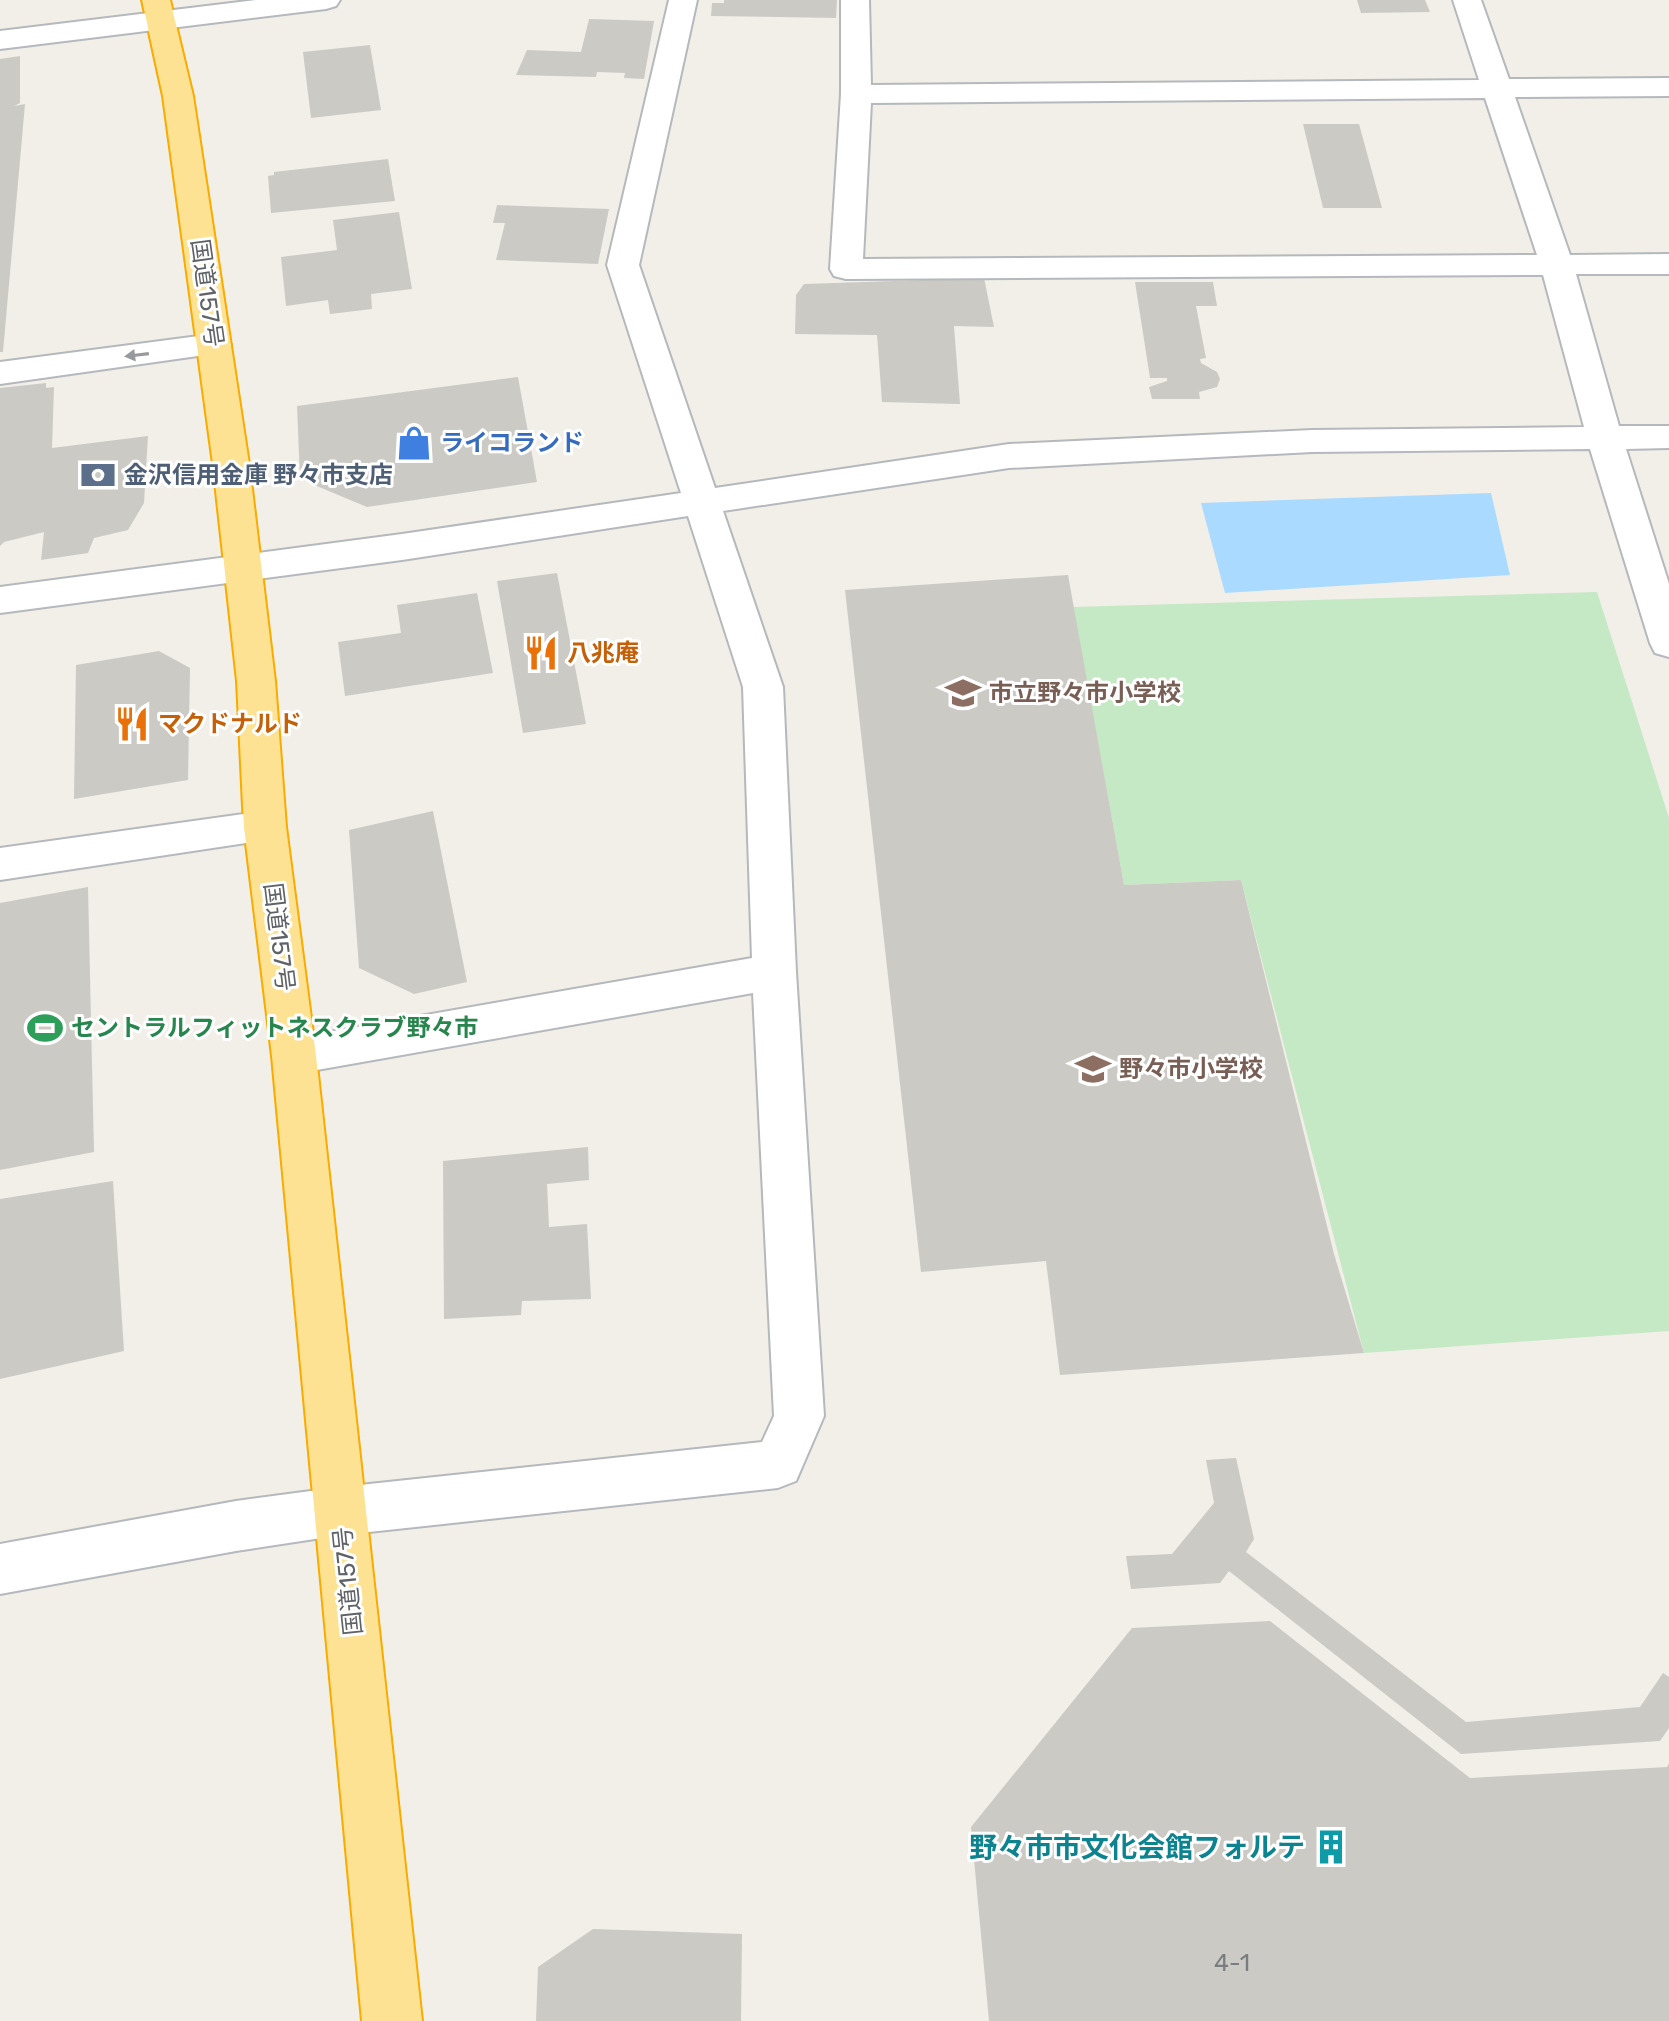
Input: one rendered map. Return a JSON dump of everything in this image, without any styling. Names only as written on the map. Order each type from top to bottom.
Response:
[{"type":"highway","name":"国道157号","points":[[159,10],[178,96],[231,464],[256,681],[265,827],[294,1056],[392,2021]]},
{"type":"street","points":[[0,40],[159,10],[326,0]]},
{"type":"street","points":[[0,1569],[236,1526],[341,1511],[778,1464],[799,1416],[774,972],[763,687],[623,265],[683,0]]},
{"type":"street","points":[[855,0],[856,94],[846,269],[1669,264]]},
{"type":"street","points":[[1467,0],[1557,265],[1604,437],[1669,643]]},
{"type":"street","points":[[856,94],[1669,87]]},
{"type":"street","points":[[0,373],[214,345]]},
{"type":"street","points":[[0,600],[700,504],[1009,456],[1312,441],[1669,437]]},
{"type":"street","points":[[0,864],[265,827]]},
{"type":"street","points":[[294,1056],[774,972]]},
{"type":"green space","points":[[1597,592],[1669,818],[1669,1331],[1364,1353],[1241,880],[1124,885],[1073,607]]},
{"type":"water","points":[[1491,493],[1510,575],[1225,593],[1201,503]]},
{"type":"building","points":[[724,0],[837,0],[836,18],[711,16],[712,3],[724,3]]},
{"type":"building","points":[[1357,0],[1425,0],[1430,12],[1361,13]]},
{"type":"building","points":[[589,19],[654,21],[644,79],[624,78],[625,73],[597,72],[596,77],[516,75],[527,50],[581,52]]},
{"type":"building","points":[[370,45],[381,110],[311,118],[303,52]]},
{"type":"building","points":[[20,56],[20,103],[14,106],[25,104],[3,352],[0,352],[0,59]]},
{"type":"building","points":[[1303,124],[1359,124],[1382,208],[1323,208]]},
{"type":"building","points":[[388,159],[395,201],[271,213],[268,176],[274,175],[274,172]]},
{"type":"building","points":[[497,205],[609,209],[598,264],[496,260],[505,223],[493,223]]},
{"type":"building","points":[[399,212],[412,289],[371,294],[372,309],[330,314],[328,300],[286,306],[281,257],[337,250],[333,220]]},
{"type":"building","points":[[984,278],[994,327],[954,326],[960,404],[882,402],[877,335],[795,334],[796,295],[804,284]]},
{"type":"building","points":[[1135,282],[1213,282],[1217,306],[1196,306],[1206,358],[1200,359],[1201,363],[1217,372],[1220,379],[1217,387],[1199,392],[1200,399],[1152,399],[1149,387],[1167,381],[1167,378],[1150,378]]},
{"type":"building","name":"ライコランド","points":[[518,377],[537,482],[367,507],[300,479],[297,406]]},
{"type":"building","points":[[46,383],[46,388],[54,387],[52,448],[148,436],[144,503],[128,530],[94,538],[88,553],[41,560],[44,532],[4,542],[0,546],[0,388]]},
{"type":"building","name":"八兆庵","points":[[557,573],[586,724],[523,733],[497,581]]},
{"type":"building","name":"野々市小学校","points":[[1068,575],[1124,885],[1241,880],[1334,1254],[1364,1353],[1060,1375],[1046,1261],[921,1272],[845,590]]},
{"type":"building","points":[[477,593],[493,673],[345,696],[338,642],[401,633],[397,605]]},
{"type":"building","name":"マクドナルド","points":[[159,651],[190,668],[188,780],[74,799],[76,665]]},
{"type":"building","points":[[433,811],[467,982],[414,994],[359,968],[349,830]]},
{"type":"building","name":"セントラルフィットネスクラブ野々市","points":[[88,887],[94,1152],[0,1170],[0,903]]},
{"type":"building","points":[[588,1147],[589,1180],[547,1184],[549,1227],[587,1224],[591,1299],[522,1301],[521,1315],[444,1319],[443,1161]]},
{"type":"building","points":[[113,1181],[124,1351],[0,1379],[0,1199]]},
{"type":"building","points":[[1236,1458],[1254,1539],[1246,1552],[1466,1722],[1640,1707],[1663,1673],[1669,1677],[1669,1728],[1660,1741],[1461,1754],[1229,1571],[1220,1583],[1131,1589],[1126,1556],[1172,1554],[1214,1503],[1206,1460]]},
{"type":"building","name":"野々市市文化会館フォルテ","points":[[1270,1621],[1470,1778],[1667,1767],[1669,1763],[1669,2021],[989,2021],[971,1827],[1132,1628]]},
{"type":"building","points":[[593,1929],[742,1934],[741,2021],[536,2021],[538,1967]]},
{"type":"place","name":"ライコランド","points":[[414,443]]},
{"type":"place","name":"金沢信用金庫 野々市支店","points":[[98,475]]},
{"type":"place","name":"八兆庵","points":[[541,653]]},
{"type":"place","name":"市立野々市小学校","points":[[963,693]]},
{"type":"place","name":"マクドナルド","points":[[132,724]]},
{"type":"place","name":"セントラルフィットネスクラブ野々市","points":[[45,1028]]},
{"type":"place","name":"野々市小学校","points":[[1093,1069]]},
{"type":"place","name":"野々市市文化会館フォルテ","points":[[1331,1847]]}]
